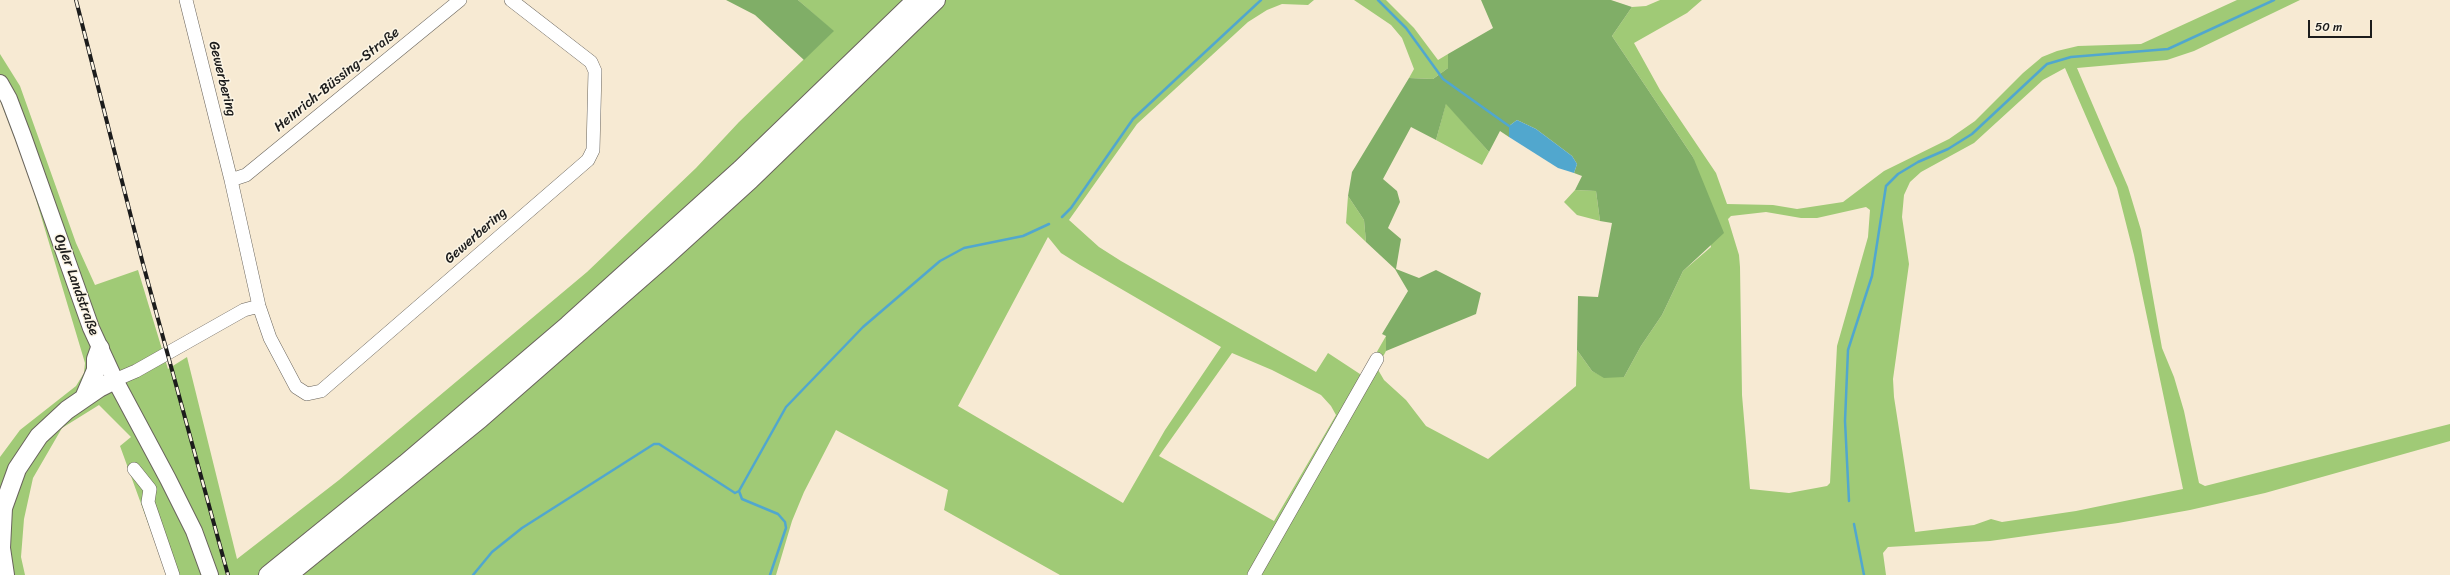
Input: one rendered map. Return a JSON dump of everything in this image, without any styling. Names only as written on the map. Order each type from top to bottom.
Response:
[{"type":"highway","points":[[268,575],[405,464],[568,326],[740,169],[916,0]]},
{"type":"highway","points":[[288,575],[480,419],[657,264],[756,174],[936,0]]},
{"type":"highway","points":[[83,398],[96,370],[96,359],[100,348]]},
{"type":"highway","points":[[5,575],[1,548],[2,508],[17,469],[39,436],[83,398],[115,380]]},
{"type":"main road","name":"Oyler Landstraße","points":[[0,83],[9,99],[91,328],[115,380],[194,531],[210,575]]},
{"type":"street","name":"Gewerbering","points":[[186,0],[231,180],[259,306],[270,338],[296,387],[307,394],[321,391],[588,160],[593,150],[595,71],[592,62],[512,0]]},
{"type":"street","name":"Heinrich-Büssing-Straße","points":[[231,180],[246,175],[460,0]]},
{"type":"street","points":[[115,380],[149,364],[244,310],[259,306]]},
{"type":"street","points":[[1254,575],[1377,359]]},
{"type":"street","points":[[134,469],[150,489],[148,502],[173,575]]},
{"type":"street","points":[[150,489],[168,479]]},
{"type":"green space","points":[[726,0],[798,0],[834,31],[804,60],[755,15]]},
{"type":"green space","points":[[798,0],[1314,0],[1308,5],[1282,4],[1267,10],[1248,22],[1137,124],[1069,220],[1099,247],[1121,261],[1316,372],[1328,353],[1363,376],[1386,336],[1386,351],[1377,368],[1384,380],[1406,400],[1426,426],[1488,459],[1576,386],[1577,350],[1592,371],[1604,377],[1624,377],[1641,346],[1662,315],[1683,271],[1711,247],[1693,157],[1612,36],[1632,7],[1646,6],[1660,0],[1702,0],[1687,13],[1634,43],[1660,90],[1716,173],[1727,204],[1773,205],[1797,209],[1843,202],[1884,171],[1949,139],[1975,121],[2023,73],[2042,57],[2057,51],[2078,46],[2141,44],[2237,0],[2300,0],[2194,51],[2167,60],[2077,68],[2128,187],[2141,230],[2162,348],[2174,377],[2184,411],[2199,483],[2205,486],[2450,424],[2450,441],[2265,493],[2190,510],[2118,523],[1990,541],[1888,547],[1883,553],[1886,575],[1060,575],[944,510],[948,490],[836,430],[804,492],[792,521],[776,575],[167,575],[120,446],[131,437],[99,405],[62,428],[33,478],[24,519],[21,557],[25,575],[0,575],[0,457],[20,430],[76,386],[84,373],[85,363],[29,176],[0,100],[0,54],[20,86],[76,243],[95,285],[138,270],[168,369],[187,357],[237,559],[339,480],[587,272],[696,168],[739,122],[833,31]],"holes":[[[2065,68],[2117,188],[2134,255],[2183,489],[2076,511],[2002,522],[1991,519],[1974,525],[1915,532],[1894,397],[1893,379],[1909,264],[1902,217],[1904,195],[1910,182],[1921,172],[1974,143],[2043,80]],[[1866,207],[1870,210],[1868,237],[1837,346],[1830,483],[1827,486],[1789,493],[1750,489],[1742,395],[1740,267],[1739,255],[1728,219],[1731,216],[1766,212],[1801,218],[1817,218]],[[1048,237],[1061,253],[1221,347],[1165,430],[1123,503],[958,406]],[[1232,353],[1272,370],[1321,395],[1331,406],[1336,415],[1274,521],[1159,456]]]},
{"type":"green space","points":[[1354,0],[1386,0],[1414,28],[1438,60],[1448,54],[1448,68],[1433,79],[1409,78],[1414,69],[1402,38],[1391,25]]},
{"type":"green space","points":[[1481,0],[1611,0],[1632,7],[1612,36],[1693,157],[1724,233],[1683,271],[1662,315],[1641,346],[1624,377],[1604,378],[1592,371],[1577,350],[1578,296],[1598,297],[1612,223],[1600,221],[1596,191],[1575,190],[1582,176],[1574,173],[1577,164],[1572,156],[1536,129],[1517,120],[1509,126],[1509,137],[1500,131],[1489,152],[1446,104],[1436,140],[1411,127],[1383,179],[1397,191],[1400,202],[1388,228],[1401,239],[1396,269],[1419,278],[1436,270],[1481,293],[1476,314],[1386,351],[1386,336],[1382,334],[1408,291],[1395,269],[1366,242],[1364,220],[1348,196],[1352,172],[1409,78],[1433,79],[1448,68],[1448,54],[1493,28]]},
{"type":"green space","points":[[1446,103],[1489,152],[1482,165],[1436,140]]},
{"type":"green space","points":[[1575,190],[1596,191],[1600,221],[1577,215],[1564,202]]},
{"type":"green space","points":[[1348,196],[1364,220],[1366,242],[1346,223]]},
{"type":"water","points":[[1517,120],[1536,129],[1572,156],[1577,164],[1574,173],[1558,168],[1509,137],[1509,126]]},
{"type":"waterway","points":[[1062,217],[1071,208],[1133,119],[1261,0]]},
{"type":"waterway","points":[[1378,0],[1406,28],[1443,79],[1509,126]]},
{"type":"waterway","points":[[1849,501],[1845,421],[1848,350],[1872,276],[1886,186],[1898,174],[1918,162],[1948,149],[1972,134],[2047,64],[2071,57],[2168,49],[2274,0]]},
{"type":"waterway","points":[[770,575],[786,528],[785,522],[778,514],[742,499],[739,491],[786,407],[863,327],[940,261],[964,248],[1023,236],[1049,224]]},
{"type":"waterway","points":[[473,575],[492,552],[522,528],[654,444],[659,444],[735,493],[739,491]]},
{"type":"waterway","points":[[1854,524],[1864,575]]},
{"type":"railway","points":[[76,0],[143,264],[228,575]]}]
